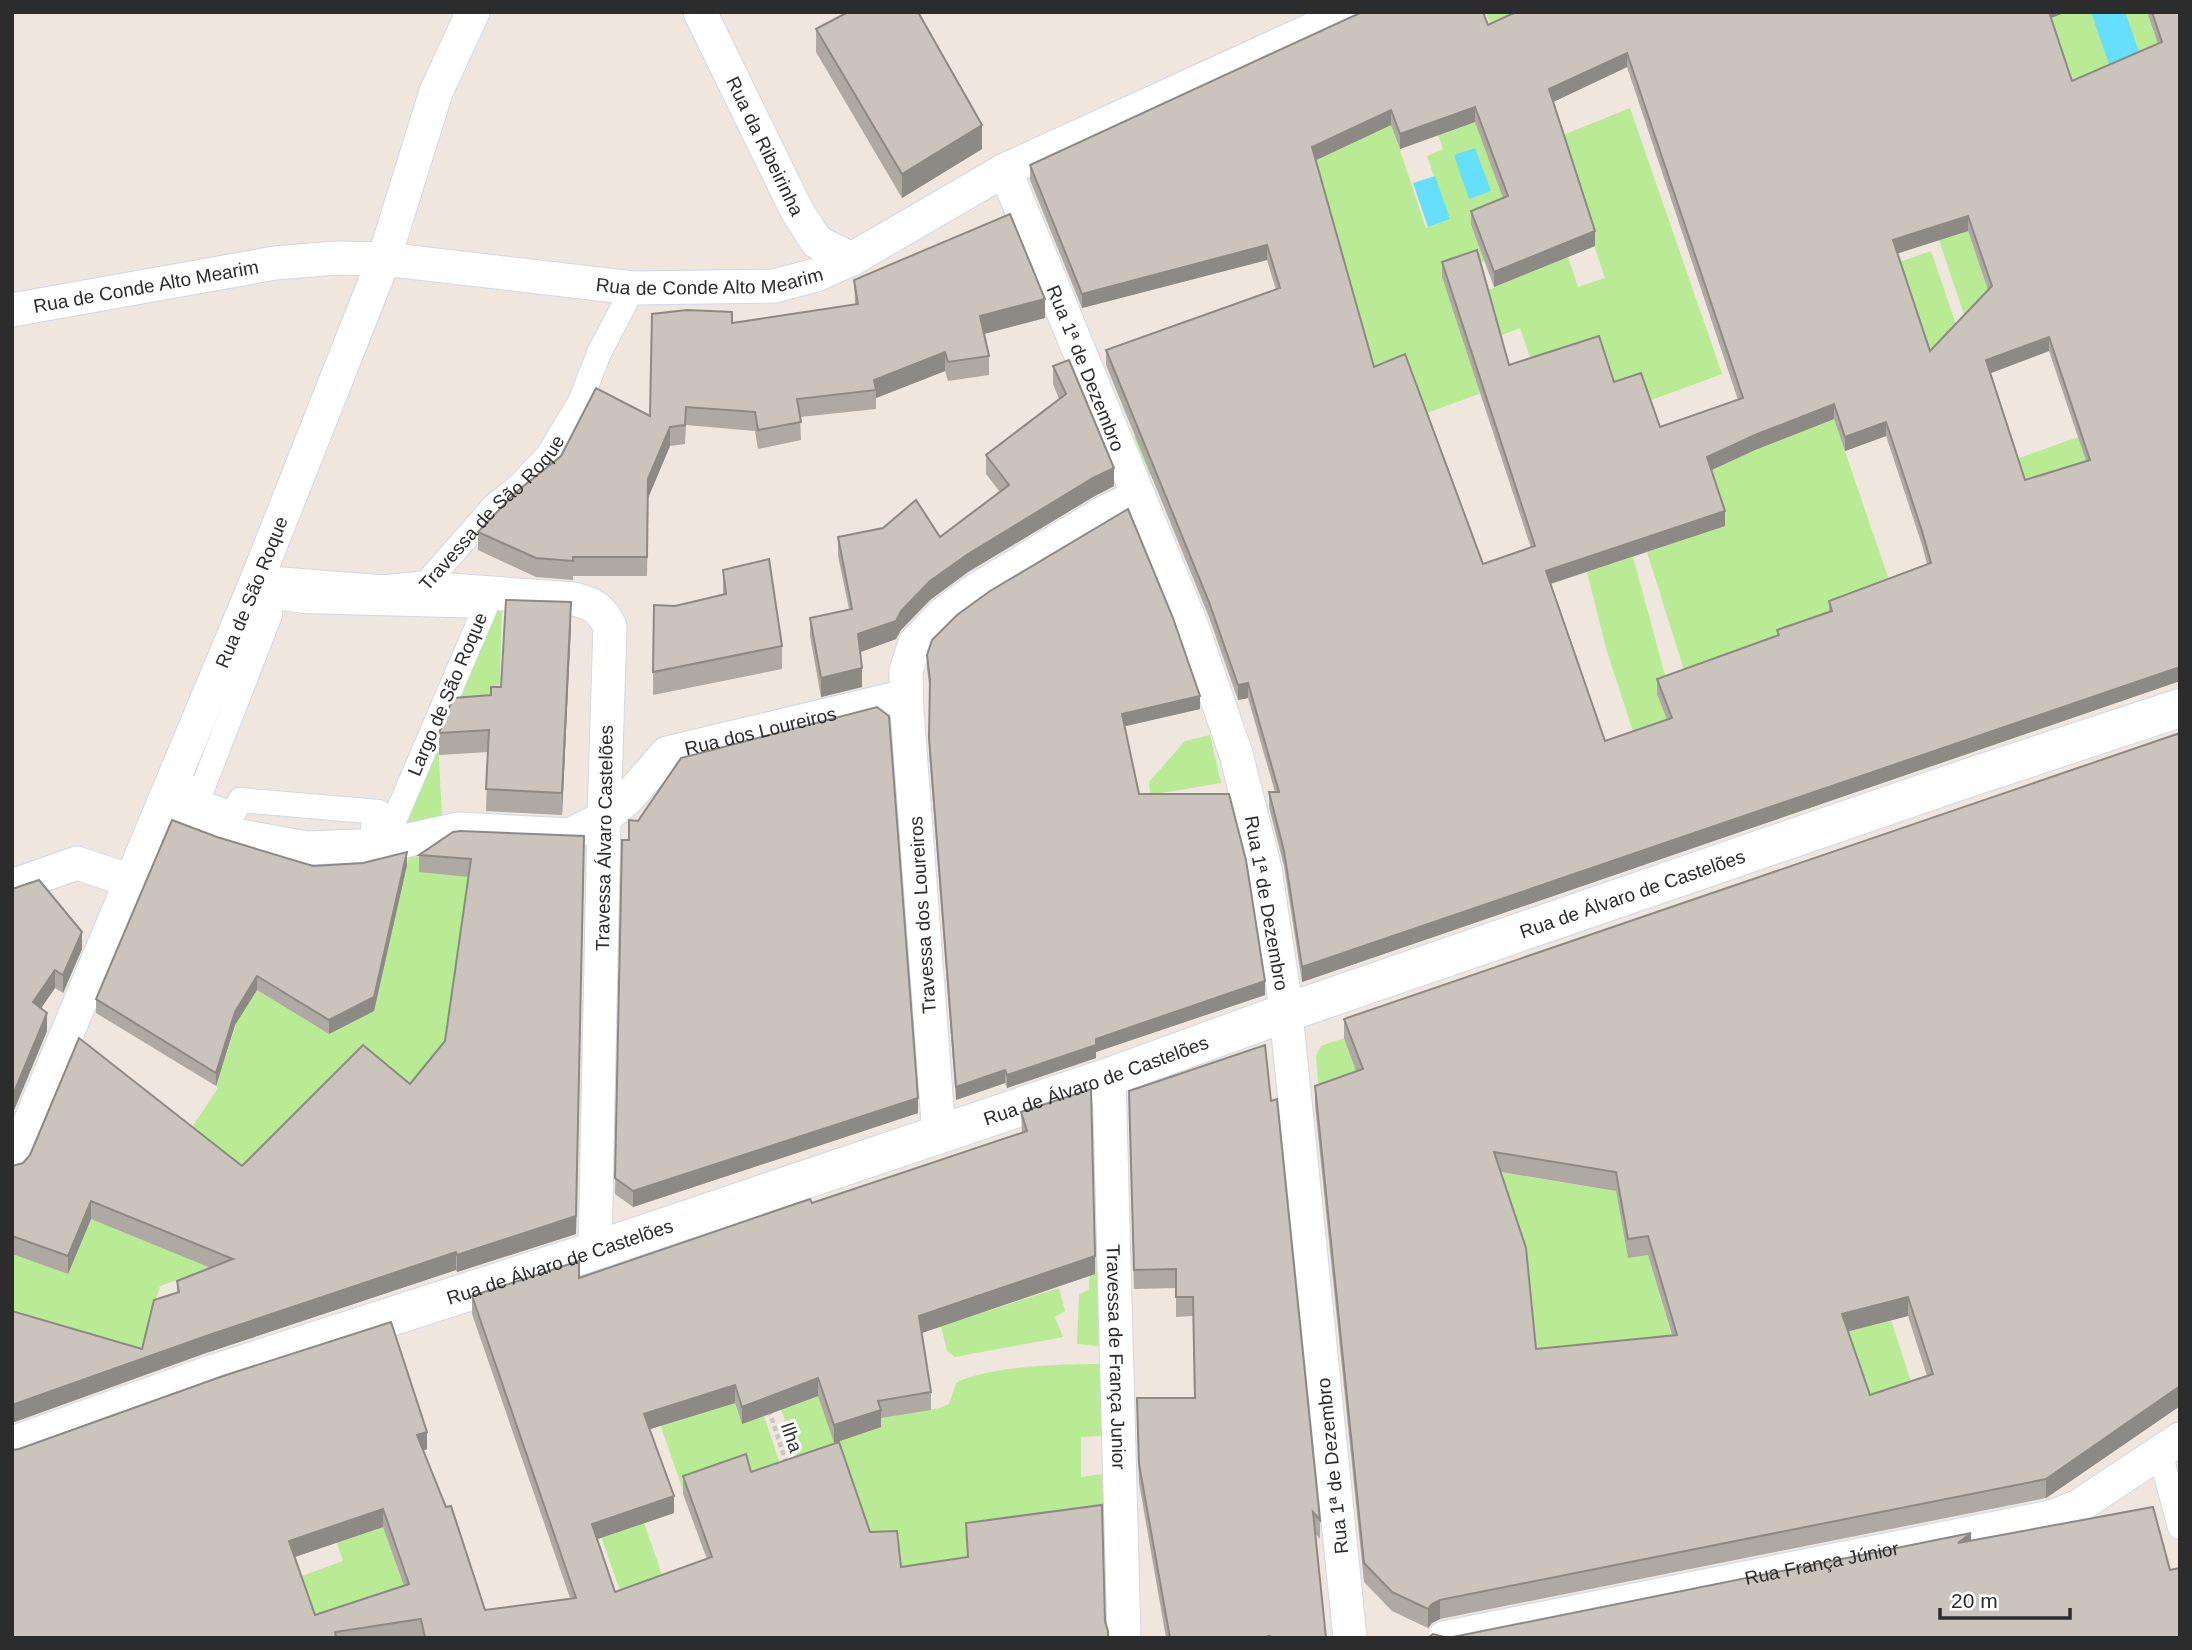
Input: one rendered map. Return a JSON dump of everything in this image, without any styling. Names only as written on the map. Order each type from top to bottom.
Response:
[{"type":"street","name":"Rua de São Roque","points":[[12,1165],[256,582],[384,259],[436,92],[473,12]]},
{"type":"street","name":"Rua da Ribeirinha","points":[[700,12],[797,211],[817,242],[852,259]]},
{"type":"street","name":"Rua de Conde Alto Mearim","points":[[12,310],[275,262],[336,258],[384,259],[634,288],[774,286],[816,275],[852,259],[1005,170],[1351,12]]},
{"type":"street","name":"Rua 1ª de Dezembro","points":[[1005,170],[1191,624],[1236,754],[1265,869],[1285,1013],[1350,1638]]},
{"type":"street","name":"Travessa de São Roque","points":[[256,582],[383,592],[422,588],[495,505],[520,485],[548,454],[580,402],[599,353],[634,288]]},
{"type":"street","points":[[906,695],[906,670],[915,643],[944,613],[979,588],[1103,513],[1138,496]]},
{"type":"street","name":"Travessa Álvaro Castelões","points":[[422,588],[574,599],[592,604],[604,615],[610,626],[595,1250]]},
{"type":"street","name":"Largo de São Roque","points":[[261,595],[303,601],[486,606],[390,830],[373,828],[379,812],[240,800],[233,814],[182,796],[186,786],[201,792],[226,729],[270,615],[256,610],[261,595]]},
{"type":"street","name":"Rua dos Loureiros","points":[[163,808],[224,834],[306,848],[387,845],[458,829],[569,835],[604,818],[628,798],[667,753],[906,695]]},
{"type":"street","name":"Travessa dos Loureiros","points":[[906,695],[939,1135]]},
{"type":"street","name":"Rua de Álvaro de Castelões","points":[[12,1446],[216,1373],[939,1135],[1285,1013],[2180,708]]},
{"type":"street","points":[[12,886],[77,863],[131,881]]},
{"type":"street","name":"Travessa de França Junior","points":[[1109,1077],[1124,1638]]},
{"type":"street","points":[[2170,1446],[2180,1527]]},
{"type":"street","name":"Rua França Júnior","points":[[1444,1638],[2051,1517],[2079,1506],[2170,1446]]},
{"type":"path","name":"Ilha","points":[[768,1407],[789,1472]]},
{"type":"green space","points":[[1486,12],[1531,12],[1507,211],[1471,226],[1485,261],[1442,277],[1481,393],[1422,415],[1215,449],[1150,476],[1134,437],[1216,396],[1261,362],[1312,162],[1359,27],[1426,228],[1449,219],[1427,156],[1443,149],[1432,119],[1504,66]]},
{"type":"green space","points":[[2067,12],[2147,12],[2180,109],[2080,118],[2047,20]]},
{"type":"green space","points":[[1630,108],[1722,374],[1646,402],[1535,372],[1520,328],[1497,337],[1484,292],[1530,272],[1536,160],[1578,287],[1605,278],[1560,140],[1561,136]]},
{"type":"green space","points":[[1968,231],[1992,301],[1968,326],[1939,240]]},
{"type":"green space","points":[[1931,251],[1961,339],[1925,351],[1896,263]]},
{"type":"green space","points":[[1834,419],[1893,592],[1774,635],[1787,679],[1780,683],[1820,805],[1779,819],[1726,670],[1688,683],[1647,552],[1725,526],[1707,472]]},
{"type":"green space","points":[[2078,437],[2090,474],[2026,495],[2014,460]]},
{"type":"green space","points":[[1633,557],[1669,690],[1658,695],[1679,750],[1640,753],[1606,648],[1587,572]]},
{"type":"green space","points":[[486,606],[502,607],[499,705],[437,722],[442,816],[390,830]]},
{"type":"green space","points":[[1210,735],[1221,783],[1150,795],[1149,782],[1185,741]]},
{"type":"green space","points":[[409,856],[425,857],[471,877],[441,1087],[252,1174],[192,1127],[218,1088],[216,1086],[244,1000],[257,990],[329,1034],[374,1011]]},
{"type":"green space","points":[[1344,1038],[1363,1088],[1320,1103],[1316,1056],[1321,1046]]},
{"type":"green space","points":[[1494,1171],[1616,1191],[1628,1258],[1648,1255],[1677,1354],[1788,1360],[1488,1372]]},
{"type":"green space","points":[[91,1219],[232,1261],[160,1286],[136,1365],[12,1329],[12,1254],[68,1274]]},
{"type":"green space","points":[[1098,1231],[1100,1346],[1077,1344],[1079,1294],[1089,1290],[1091,1232]]},
{"type":"green space","points":[[1059,1288],[1065,1311],[1055,1317],[1063,1337],[955,1357],[947,1351],[941,1326]]},
{"type":"green space","points":[[1884,1298],[1911,1382],[1865,1400],[1842,1333]]},
{"type":"green space","points":[[807,1363],[834,1442],[878,1418],[940,1408],[949,1404],[956,1383],[969,1377],[1026,1367],[1100,1364],[1102,1436],[1081,1437],[1081,1477],[1102,1474],[1104,1523],[966,1541],[968,1574],[901,1584],[870,1550],[810,1494],[778,1400]]},
{"type":"green space","points":[[731,1392],[742,1424],[764,1416],[785,1478],[707,1560],[655,1409]]},
{"type":"green space","points":[[369,1485],[415,1619],[315,1632],[296,1578],[343,1561],[323,1500]]},
{"type":"green space","points":[[632,1487],[667,1590],[626,1608],[589,1501]]},
{"type":"water","points":[[2091,12],[2125,12],[2142,60],[2111,70]]},
{"type":"water","points":[[1475,148],[1491,191],[1469,199],[1454,155]]},
{"type":"water","points":[[1435,176],[1450,219],[1428,227],[1413,183]]},
{"type":"building","points":[[848,12],[918,12],[982,125],[902,174],[816,29]]},
{"type":"building","points":[[1362,12],[1483,12],[1488,25],[1516,12],[2049,12],[2072,81],[2162,42],[2152,12],[2180,12],[2180,667],[1302,967],[1284,851],[1269,792],[1279,792],[1248,683],[1238,685],[1209,602],[1106,350],[1280,288],[1267,245],[1082,294],[1030,165]],"holes":[[[1627,53],[1743,398],[1660,427],[1641,373],[1614,382],[1599,336],[1509,365],[1477,250],[1442,262],[1535,546],[1483,564],[1405,354],[1374,367],[1312,147],[1391,110],[1400,134],[1475,107],[1508,196],[1471,211],[1494,272],[1595,231],[1549,89]],[[1968,216],[1992,286],[1930,351],[1893,240]],[[2049,337],[2090,460],[2025,480],[1986,360]],[[1834,404],[1845,437],[1886,422],[1931,563],[1829,601],[1832,611],[1777,630],[1779,635],[1657,679],[1672,718],[1605,741],[1546,571],[1725,511],[1707,457]]]},
{"type":"building","points":[[1010,214],[1045,299],[980,316],[989,356],[948,362],[945,352],[874,380],[876,390],[797,399],[801,422],[758,430],[755,412],[686,407],[685,425],[670,427],[648,479],[647,557],[573,557],[573,561],[536,558],[478,532],[516,492],[561,456],[596,388],[650,416],[652,314],[687,310],[732,312],[732,323],[858,304],[854,280]]},
{"type":"building","points":[[1069,360],[1114,468],[968,554],[930,581],[901,611],[896,621],[858,634],[862,668],[821,678],[810,618],[852,609],[838,537],[883,528],[916,500],[940,537],[1009,485],[986,455],[1066,394],[1053,366]]},
{"type":"building","points":[[1128,509],[1173,618],[1200,696],[1122,714],[1139,794],[1229,794],[1246,860],[1265,981],[1096,1039],[1096,1045],[1007,1075],[1005,1070],[956,1087],[929,738],[930,680],[927,655],[932,640],[957,615],[990,591]]},
{"type":"building","points":[[769,559],[782,646],[653,672],[654,605],[675,606],[726,594],[723,570]]},
{"type":"building","points":[[506,600],[571,602],[562,793],[486,789],[489,730],[439,733],[453,698],[491,695],[491,687],[501,687]]},
{"type":"building","points":[[877,707],[889,716],[918,1098],[633,1191],[615,1178],[622,840],[629,840],[629,820],[638,821],[681,758]]},
{"type":"building","points":[[2180,733],[2180,1386],[2046,1479],[1440,1600],[1428,1609],[1392,1592],[1364,1563],[1315,1086],[1363,1069],[1344,1019]],"holes":[[[1494,1152],[1616,1172],[1628,1239],[1648,1236],[1677,1335],[1536,1349],[1526,1248]],[[1908,1297],[1933,1374],[1870,1395],[1842,1314]]]},
{"type":"building","points":[[172,820],[217,837],[313,866],[363,863],[407,852],[374,997],[329,1020],[257,976],[235,1012],[216,1073],[96,999]]},
{"type":"building","points":[[453,832],[584,836],[576,1216],[457,1255],[456,1252],[12,1405],[12,1311],[142,1349],[154,1300],[179,1292],[177,1281],[233,1259],[91,1201],[68,1256],[12,1236],[12,1166],[23,1163],[30,1155],[79,1038],[242,1166],[363,1045],[410,1084],[445,1041],[471,859],[419,855]]},
{"type":"building","points":[[39,880],[82,932],[63,975],[55,970],[33,1002],[47,1013],[12,1097],[12,889]]},
{"type":"building","points":[[1265,1045],[1271,1101],[1277,1099],[1320,1520],[1313,1512],[1326,1638],[1170,1638],[1139,1464],[1137,1398],[1195,1398],[1193,1297],[1176,1297],[1176,1269],[1134,1270],[1129,1091]]},
{"type":"building","points":[[1091,1089],[1095,1256],[919,1316],[931,1392],[878,1401],[881,1410],[834,1425],[818,1378],[742,1407],[735,1385],[644,1414],[674,1496],[592,1524],[615,1592],[712,1557],[683,1476],[746,1454],[751,1472],[839,1442],[870,1532],[897,1531],[901,1567],[968,1557],[966,1523],[1102,1505],[1105,1621],[1108,1638],[425,1638],[421,1619],[335,1632],[336,1638],[12,1638],[12,1450],[223,1376],[391,1322],[427,1432],[417,1435],[446,1507],[451,1506],[485,1610],[576,1598],[472,1296],[579,1261],[579,1278],[810,1199],[812,1203],[1027,1131],[1021,1112]],"holes":[[[383,1509],[409,1584],[315,1615],[289,1541]]]},
{"type":"building","points":[[2153,1507],[2170,1570],[2180,1568],[2180,1638],[1448,1638],[1971,1533],[1958,1543]]},
{"type":"building","points":[[1433,1634],[1448,1638],[1427,1638]]}]
